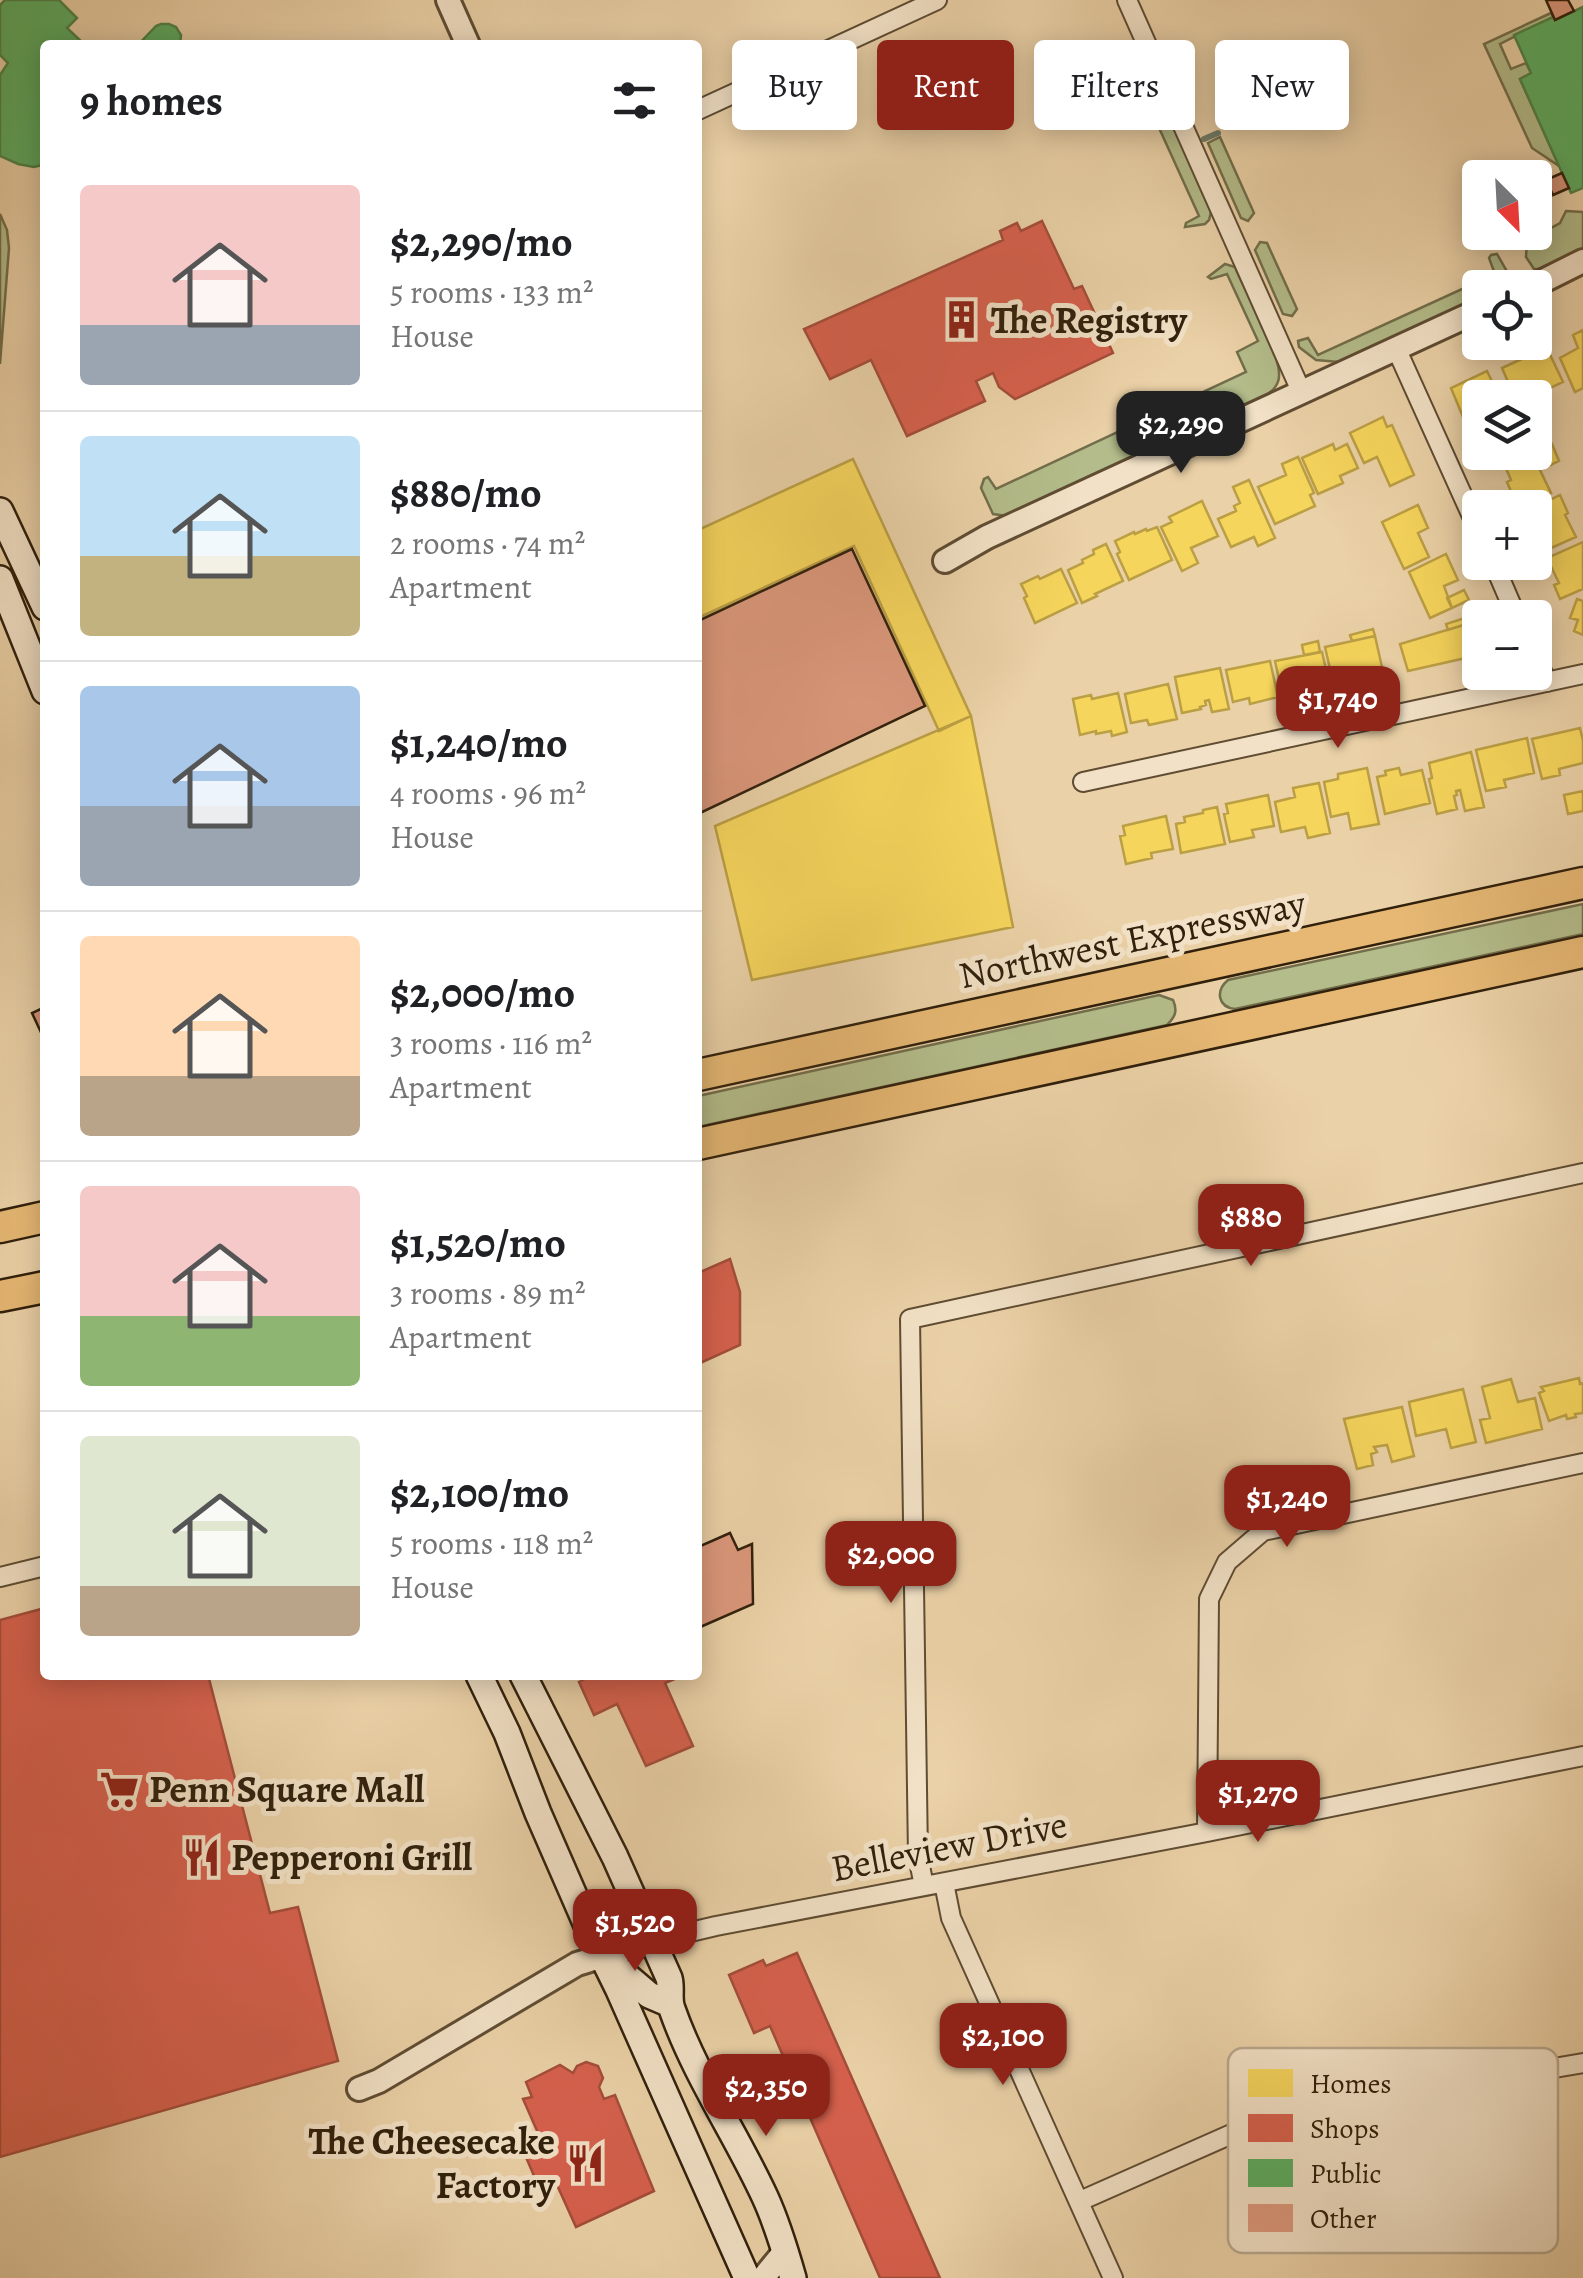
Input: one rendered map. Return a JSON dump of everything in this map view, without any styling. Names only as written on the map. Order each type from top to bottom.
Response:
[{"type":"highway","name":"Northwest Expressway","points":[[702,1074],[1583,883]]},
{"type":"highway","points":[[702,1143],[1583,952]]},
{"type":"highway","points":[[0,1227],[40,1218]]},
{"type":"highway","points":[[0,1296],[40,1288]]},
{"type":"main road","points":[[0,512],[40,596]]},
{"type":"main road","points":[[0,579],[40,679]]},
{"type":"main road","points":[[481,1680],[747,2278]]},
{"type":"main road","points":[[527,1680],[615,1856],[671,1982],[670,2004],[704,2080],[763,2192],[793,2278]]},
{"type":"main road","points":[[602,1956],[649,1995],[670,2004]]},
{"type":"street","points":[[448,0],[466,40]]},
{"type":"street","points":[[702,108],[936,0]]},
{"type":"street","points":[[1127,0],[1301,391]]},
{"type":"street","points":[[1552,277],[1583,262]]},
{"type":"street","points":[[945,561],[987,537],[1462,318]]},
{"type":"street","points":[[1396,348],[1462,494]]},
{"type":"street","points":[[1552,681],[1583,674]]},
{"type":"street","points":[[1084,782],[1509,690]]},
{"type":"street","points":[[924,1886],[918,1856],[910,1319],[1583,1173]]},
{"type":"street","points":[[1206,1832],[1209,1599],[1226,1562],[1262,1530],[1583,1463]]},
{"type":"street","points":[[0,1577],[40,1567]]},
{"type":"street","name":"Belleview Drive","points":[[359,2089],[379,2081],[576,1964],[652,1941],[1583,1756]]},
{"type":"street","points":[[944,1883],[951,1918],[1113,2278]]},
{"type":"street","points":[[1558,2067],[1583,2063]]},
{"type":"street","points":[[1080,2201],[1228,2135]]},
{"type":"street","points":[[763,2278],[785,2251]]},
{"type":"green space","points":[[1551,13],[1553,17],[1500,44],[1511,69],[1526,63],[1531,73],[1520,79],[1559,166],[1532,148],[1484,44]]},
{"type":"green space","points":[[1160,130],[1175,130],[1211,212],[1205,224],[1185,227],[1199,216]]},
{"type":"green space","points":[[1220,137],[1254,213],[1248,221],[1241,218],[1208,143]]},
{"type":"green space","points":[[1566,211],[1583,212],[1583,249],[1534,269],[1526,250],[1552,250],[1552,227],[1560,223]]},
{"type":"green space","points":[[0,214],[9,248],[0,364]]},
{"type":"green space","points":[[1260,242],[1267,243],[1297,309],[1292,316],[1283,314],[1255,250]]},
{"type":"green space","points":[[1497,254],[1506,270],[1494,270],[1491,255]]},
{"type":"green space","points":[[1225,264],[1235,267],[1273,351],[1279,377],[1272,391],[1007,516],[993,514],[981,488],[984,479],[988,477],[996,489],[1246,372],[1237,352],[1258,341],[1227,274],[1208,277]]},
{"type":"green space","points":[[1462,289],[1462,305],[1339,362],[1316,360],[1299,347],[1298,341],[1308,338],[1318,355]]},
{"type":"green space","points":[[1583,904],[1583,934],[1235,1009],[1220,998],[1228,980]]},
{"type":"green space","points":[[1159,995],[1175,1004],[1175,1014],[1167,1025],[702,1126],[702,1095]]},
{"type":"building: Homes","points":[[1583,330],[1583,388],[1575,392],[1560,358],[1578,348],[1573,335]]},
{"type":"building: Homes","points":[[1552,359],[1563,382],[1552,387],[1552,380],[1507,380],[1502,368],[1519,360]]},
{"type":"building: Homes","points":[[1487,371],[1491,380],[1468,380]]},
{"type":"building: Homes","points":[[1462,383],[1462,415],[1451,388]]},
{"type":"building: Homes","points":[[1383,417],[1387,427],[1392,425],[1414,475],[1390,486],[1377,457],[1364,463],[1350,433]]},
{"type":"building: Homes","points":[[1333,444],[1335,450],[1347,444],[1358,468],[1340,476],[1343,483],[1318,494],[1302,458]]},
{"type":"building: Homes","points":[[1552,444],[1559,461],[1552,464]]},
{"type":"building: Homes","points":[[1298,457],[1314,493],[1310,495],[1315,506],[1275,524],[1258,487],[1286,475],[1282,464]]},
{"type":"building: Homes","points":[[853,459],[971,716],[939,731],[854,546],[702,616],[702,528]]},
{"type":"building: Homes","points":[[1507,470],[1540,470],[1550,490],[1510,490],[1507,482],[1511,480]]},
{"type":"building: Homes","points":[[1249,480],[1275,538],[1258,546],[1254,537],[1231,547],[1218,519],[1236,511],[1234,506],[1240,503],[1233,487]]},
{"type":"building: Homes","points":[[1560,495],[1576,537],[1552,548],[1552,499]]},
{"type":"building: Homes","points":[[1202,501],[1218,536],[1191,548],[1198,563],[1182,571],[1161,527],[1172,522],[1169,517]]},
{"type":"building: Homes","points":[[1418,505],[1428,528],[1418,533],[1429,557],[1404,569],[1382,522]]},
{"type":"building: Homes","points":[[1157,527],[1172,560],[1129,580],[1115,541]]},
{"type":"building: Homes","points":[[1583,542],[1583,589],[1560,599],[1554,585],[1559,583],[1552,568],[1552,556]]},
{"type":"building: Homes","points":[[1106,544],[1123,581],[1082,603],[1068,570]]},
{"type":"building: Homes","points":[[1446,554],[1458,580],[1444,586],[1452,608],[1430,618],[1409,572]]},
{"type":"building: Homes","points":[[1061,569],[1077,603],[1035,623],[1021,584]]},
{"type":"building: Homes","points":[[1464,590],[1469,600],[1452,608],[1447,598]]},
{"type":"building: Homes","points":[[1577,599],[1583,601],[1583,635],[1574,631],[1578,620],[1570,618]]},
{"type":"building: Homes","points":[[1462,619],[1462,626],[1448,630],[1446,624]]},
{"type":"building: Homes","points":[[1462,625],[1462,659],[1408,671],[1400,644]]},
{"type":"building: Homes","points":[[1373,629],[1375,636],[1352,641],[1350,635]]},
{"type":"building: Homes","points":[[1375,636],[1384,676],[1367,680],[1366,675],[1333,682],[1325,647]]},
{"type":"building: Homes","points":[[1318,641],[1320,652],[1304,655],[1302,645]]},
{"type":"building: Homes","points":[[1322,652],[1330,687],[1308,692],[1306,684],[1281,689],[1275,661]]},
{"type":"building: Homes","points":[[1270,661],[1278,697],[1250,704],[1249,698],[1233,702],[1226,670]]},
{"type":"building: Homes","points":[[1220,668],[1229,709],[1212,712],[1209,700],[1201,709],[1182,713],[1175,677]]},
{"type":"building: Homes","points":[[1168,684],[1177,719],[1149,725],[1147,720],[1131,723],[1125,694]]},
{"type":"building: Homes","points":[[1118,693],[1127,732],[1112,736],[1111,731],[1080,735],[1073,699]]},
{"type":"building: Homes","points":[[971,716],[1013,927],[752,980],[715,826]]},
{"type":"building: Homes","points":[[1580,728],[1583,763],[1559,769],[1560,775],[1542,779],[1532,739]]},
{"type":"building: Homes","points":[[1527,738],[1534,773],[1504,780],[1506,787],[1486,791],[1476,750]]},
{"type":"building: Homes","points":[[1471,752],[1484,807],[1465,811],[1460,790],[1454,796],[1457,809],[1437,814],[1429,763]]},
{"type":"building: Homes","points":[[1367,768],[1379,824],[1351,829],[1348,813],[1331,817],[1324,782],[1338,779],[1338,774]]},
{"type":"building: Homes","points":[[1399,768],[1401,775],[1422,770],[1430,803],[1385,814],[1377,777]]},
{"type":"building: Homes","points":[[1319,783],[1330,833],[1308,838],[1305,827],[1281,832],[1275,802],[1295,797],[1293,788]]},
{"type":"building: Homes","points":[[1583,791],[1583,811],[1568,814],[1564,795]]},
{"type":"building: Homes","points":[[1268,795],[1274,826],[1252,830],[1254,837],[1230,842],[1224,814],[1228,813],[1226,804]]},
{"type":"building: Homes","points":[[1217,807],[1225,844],[1181,853],[1176,824],[1185,822],[1184,817]]},
{"type":"building: Homes","points":[[1166,816],[1173,849],[1126,864],[1120,836],[1125,835],[1123,826]]},
{"type":"building: Homes","points":[[1579,1378],[1583,1383],[1583,1413],[1549,1421],[1539,1393],[1544,1391],[1541,1387]]},
{"type":"building: Homes","points":[[1511,1379],[1518,1402],[1535,1398],[1542,1429],[1486,1443],[1480,1420],[1490,1418],[1482,1387]]},
{"type":"building: Homes","points":[[1463,1389],[1476,1442],[1451,1448],[1446,1429],[1416,1436],[1409,1402]]},
{"type":"building: Homes","points":[[1402,1407],[1414,1456],[1392,1462],[1387,1445],[1374,1447],[1377,1452],[1371,1454],[1373,1465],[1357,1469],[1344,1419]]},
{"type":"building: Shops","name":"The Registry","points":[[1042,221],[1074,289],[1082,286],[1113,353],[1015,399],[999,387],[993,373],[976,381],[985,401],[907,436],[871,360],[830,379],[804,329],[1003,240],[1000,231],[1017,223],[1021,231]]},
{"type":"building: Shops","points":[[730,1259],[740,1292],[740,1345],[702,1362],[702,1271]]},
{"type":"building: Shops","name":"Penn Square Mall","points":[[40,1609],[40,1680],[209,1680],[270,1913],[298,1907],[338,2061],[0,2157],[0,1620]]},
{"type":"building: Shops","points":[[672,1680],[665,1683],[693,1746],[646,1766],[617,1704],[594,1715],[579,1682]]},
{"type":"building: Shops","points":[[797,1953],[940,2278],[880,2278],[770,2026],[754,2033],[729,1975],[763,1960],[766,1966]]},
{"type":"building: Shops","name":"The Cheesecake Factory","points":[[586,2062],[598,2066],[604,2099],[615,2095],[654,2191],[576,2227],[557,2185],[541,2192],[519,2141],[538,2133],[523,2099],[532,2097],[526,2082],[560,2065],[573,2073]]},
{"type":"building: Public","points":[[5,0],[59,0],[77,18],[67,28],[80,40],[40,40],[40,166],[34,167],[0,156],[0,75],[8,63],[0,55],[0,5]]},
{"type":"building: Public","points":[[1583,7],[1583,188],[1571,193],[1520,79],[1531,73],[1514,35]]},
{"type":"building: Public","points":[[156,26],[176,27],[180,40],[143,40]]},
{"type":"building: Other","points":[[1546,0],[1568,0],[1574,11],[1555,20]]},
{"type":"building: Other","points":[[1562,173],[1569,188],[1553,195],[1552,177]]},
{"type":"building: Other","points":[[852,549],[925,706],[702,812],[702,619]]},
{"type":"building: Other","points":[[40,1009],[40,1030],[32,1013]]},
{"type":"building: Other","points":[[730,1533],[738,1550],[752,1544],[753,1604],[702,1626],[702,1545]]},
{"type":"waterway","points":[[1204,139],[1218,133]]},
{"type":"place","name":"The Registry","points":[[961,320]]},
{"type":"place","name":"Penn Square Mall","points":[[119,1789]]},
{"type":"place","name":"Pepperoni Grill","points":[[201,1857]]},
{"type":"place","name":"The Cheesecake Factory","points":[[585,2163]]}]
